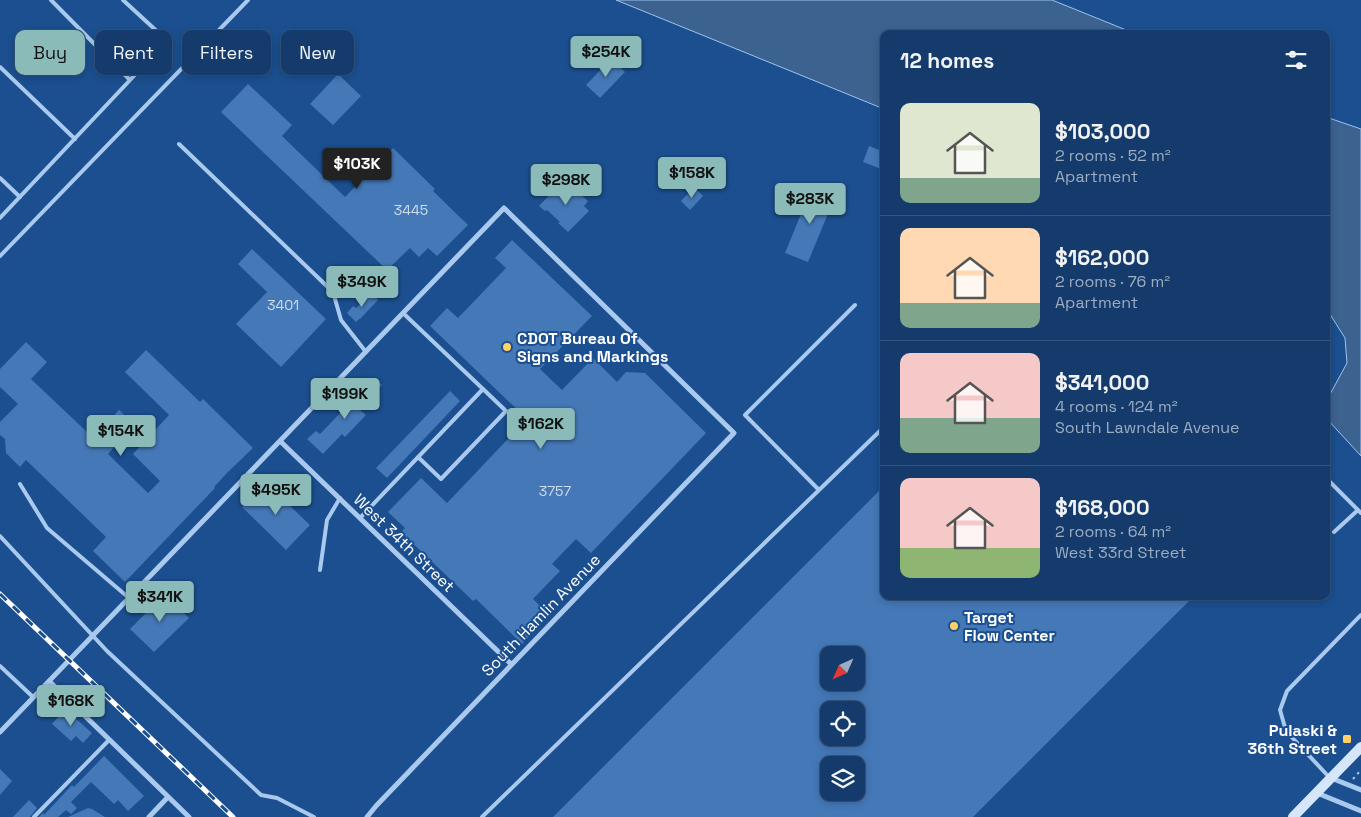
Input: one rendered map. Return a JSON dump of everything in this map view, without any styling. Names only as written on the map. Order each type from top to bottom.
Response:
[{"type":"main road","points":[[1294,817],[1361,747]]},
{"type":"street","name":"South Hamlin Avenue","points":[[367,817],[511,664],[734,433],[504,208],[403,313]]},
{"type":"street","points":[[0,732],[403,313]]},
{"type":"street","name":"West 34th Street","points":[[280,441],[511,664]]},
{"type":"street","points":[[49,681],[189,817]]},
{"type":"street","points":[[1331,778],[1361,790]]},
{"type":"street","points":[[1317,793],[1361,811]]},
{"type":"street","points":[[148,817],[168,797]]},
{"type":"lane","points":[[51,0],[130,80]]},
{"type":"lane","points":[[0,218],[162,44],[161,35],[123,0]]},
{"type":"lane","points":[[0,256],[248,0]]},
{"type":"lane","points":[[0,68],[75,139]]},
{"type":"lane","points":[[179,144],[333,292],[341,320],[366,352]]},
{"type":"lane","points":[[0,178],[20,197]]},
{"type":"lane","points":[[819,490],[745,415],[855,305]]},
{"type":"lane","points":[[403,313],[506,411],[441,479],[418,457]]},
{"type":"lane","points":[[360,518],[482,389]]},
{"type":"lane","points":[[482,817],[880,432]]},
{"type":"lane","points":[[1330,482],[1360,512],[1334,532]]},
{"type":"lane","points":[[20,484],[47,528],[129,598]]},
{"type":"lane","points":[[320,570],[327,520],[340,498]]},
{"type":"lane","points":[[0,536],[114,657],[261,795],[277,798],[314,817]]},
{"type":"lane","points":[[1331,778],[1286,731],[1280,710],[1287,691],[1361,615]]},
{"type":"lane","points":[[0,666],[33,697]]},
{"type":"lane","points":[[34,817],[109,740]]},
{"type":"path","points":[[1353,779],[1361,770]]},
{"type":"water","points":[[616,0],[1052,0],[1126,30],[880,30],[880,107]]},
{"type":"water","points":[[1330,118],[1361,129],[1361,456],[1330,422],[1330,394],[1347,363],[1345,338],[1330,314]]},
{"type":"building","points":[[611,59],[625,72],[600,98],[586,85]]},
{"type":"building","points":[[337,75],[361,96],[333,125],[310,104]]},
{"type":"building","points":[[248,84],[292,125],[282,136],[345,197],[393,148],[468,225],[437,256],[428,248],[419,257],[410,248],[387,270],[221,112]]},
{"type":"building","points":[[869,146],[880,150],[880,168],[863,162]]},
{"type":"building","points":[[560,184],[565,188],[569,184],[588,201],[584,206],[589,211],[568,232],[547,210],[545,211],[539,206]]},
{"type":"building","points":[[694,187],[703,196],[690,210],[681,201]]},
{"type":"building","points":[[812,187],[835,197],[808,262],[785,253]]},
{"type":"building","points":[[512,240],[592,316],[540,369],[562,390],[593,358],[617,382],[626,372],[645,373],[706,433],[591,553],[576,539],[552,564],[560,571],[533,599],[549,615],[522,644],[476,599],[473,601],[401,532],[405,528],[388,512],[421,478],[447,503],[527,419],[430,326],[447,308],[458,318],[506,268],[495,258]]},
{"type":"building","points":[[252,249],[326,319],[281,367],[236,324],[267,292],[238,264]]},
{"type":"building","points":[[371,293],[378,300],[356,322],[347,313],[353,306],[356,308]]},
{"type":"building","points":[[26,342],[47,362],[31,379],[87,432],[99,418],[106,424],[119,410],[134,424],[108,454],[148,493],[160,481],[133,454],[169,415],[125,372],[146,350],[200,402],[203,399],[253,448],[228,472],[125,582],[93,551],[106,537],[26,460],[20,467],[6,453],[5,439],[0,435],[0,422],[18,404],[0,387],[0,369]]},
{"type":"building","points":[[374,378],[382,385],[359,409],[366,415],[345,437],[342,434],[323,454],[307,439],[316,431],[320,434]]},
{"type":"building","points":[[450,391],[460,401],[387,478],[376,468]]},
{"type":"building","points":[[264,484],[267,487],[268,485],[310,525],[286,550],[242,507]]},
{"type":"building","name":"Target Flow Center","points":[[880,490],[880,600],[1190,600],[973,817],[553,817]]},
{"type":"building","points":[[165,594],[189,618],[154,652],[130,629]]},
{"type":"building","points":[[65,709],[92,733],[83,743],[76,736],[71,741],[52,724]]},
{"type":"building","points":[[104,756],[144,796],[128,811],[118,800],[114,804],[91,782],[71,802],[77,808],[71,814],[66,810],[58,817],[39,817],[43,813],[44,815],[72,785],[74,787]]},
{"type":"building","points":[[0,769],[12,781],[0,795]]},
{"type":"building","points":[[29,800],[37,808],[30,817],[13,817]]},
{"type":"building","points":[[88,808],[105,817],[68,817]]},
{"type":"railway","points":[[0,594],[233,817]]},
{"type":"place","name":"CDOT Bureau Of Signs and Markings","points":[[507,347]]},
{"type":"place","name":"Target Flow Center","points":[[954,626]]},
{"type":"place","name":"Pulaski & 36th Street","points":[[1347,739]]}]
